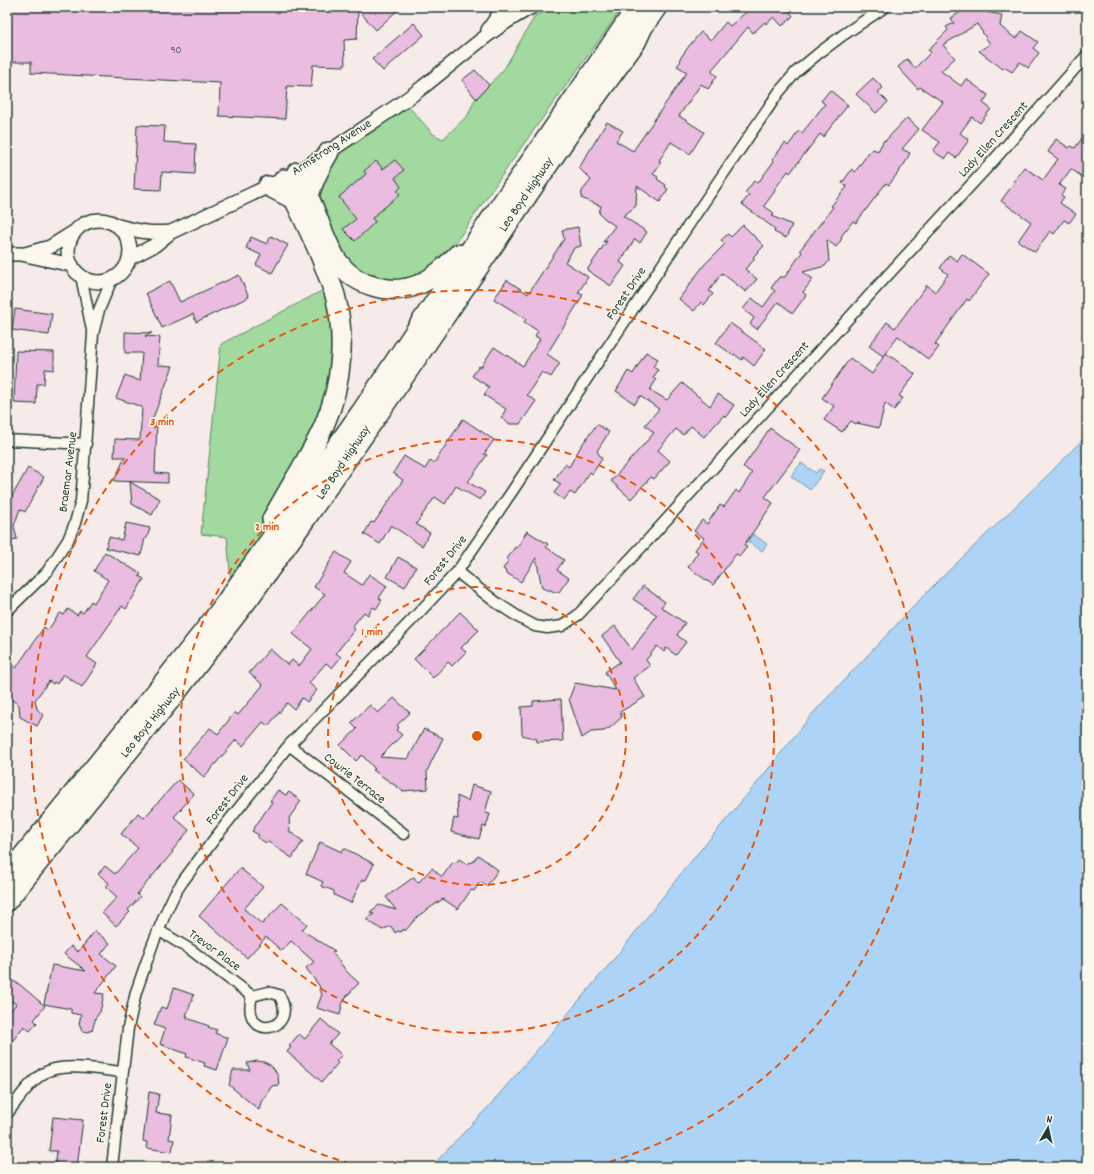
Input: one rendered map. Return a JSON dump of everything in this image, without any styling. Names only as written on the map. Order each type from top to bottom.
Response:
[{"type":"highway","name":"Leo Boyd Highway","points":[[7,875],[177,665],[251,568],[361,412],[490,220],[637,7]]},
{"type":"highway","name":"Leo Boyd Highway","points":[[7,901],[176,693],[250,597],[408,371],[566,139],[636,42],[643,27],[657,7]]},
{"type":"highway","points":[[636,42],[668,7]]},
{"type":"highway","points":[[302,198],[329,152]]},
{"type":"highway","points":[[283,179],[302,198],[339,263],[348,273],[360,281],[385,289],[410,287],[420,284],[433,277],[447,265],[490,220]]},
{"type":"highway","points":[[251,568],[266,530],[325,424],[335,395],[340,368],[341,332],[335,296],[302,198]]},
{"type":"street","name":"Armstrong Avenue","points":[[479,41],[494,23],[504,7]]},
{"type":"street","name":"Armstrong Avenue","points":[[130,258],[155,245],[171,232],[283,179],[329,152],[420,90],[479,41],[512,17],[532,7]]},
{"type":"street","name":"Forest Drive","points":[[112,1167],[122,1072],[134,998],[140,977],[158,930],[175,893],[187,875],[289,745],[457,572],[779,92],[796,72],[819,53],[885,7]]},
{"type":"street","name":"Lady Ellen Crescent","points":[[457,572],[503,607],[535,626],[547,628],[562,626],[578,615],[993,161],[1087,55]]},
{"type":"street","points":[[21,254],[50,247],[90,221],[101,220],[111,222],[118,226],[125,232],[129,240],[131,249],[130,258],[125,268],[112,279],[99,282],[81,276],[72,265],[68,253],[70,242],[75,231]]},
{"type":"street","name":"Armstrong Avenue","points":[[118,226],[148,233],[171,232]]},
{"type":"street","points":[[7,254],[21,254],[72,265]]},
{"type":"street","name":"Braemar Avenue","points":[[81,276],[92,334]]},
{"type":"street","name":"Braemar Avenue","points":[[7,611],[47,572],[68,540],[75,523],[81,501],[86,444],[92,334],[98,310],[112,279]]},
{"type":"street","points":[[7,440],[86,444]]},
{"type":"street","name":"Cowrie Terrace","points":[[289,745],[404,834]]},
{"type":"street","name":"Trevor Place","points":[[158,930],[192,950],[252,996]]},
{"type":"street","points":[[7,1114],[30,1084],[42,1073],[69,1067],[122,1072]]},
{"type":"green space","points":[[556,7],[623,7],[523,145],[456,242],[431,272],[418,283],[355,278],[304,178],[337,153],[409,107],[433,134],[443,139],[468,115],[474,101],[504,69],[535,16]]},
{"type":"green space","points":[[331,286],[340,382],[310,461],[231,582],[227,537],[201,534],[221,344]]},
{"type":"water","points":[[1087,435],[1087,1167],[431,1167],[489,1106],[619,953],[687,866],[757,783],[813,713],[933,586],[1052,471]]},
{"type":"water","points":[[801,463],[816,473],[819,469],[824,471],[810,490],[791,476]]},
{"type":"water","points":[[753,534],[767,544],[762,551],[748,542]]},
{"type":"building","points":[[7,7],[401,7],[376,30],[358,10],[357,39],[344,40],[345,66],[313,65],[311,87],[287,86],[285,119],[219,116],[220,83],[31,73],[31,62],[7,62]]},
{"type":"building","points":[[752,7],[785,7],[793,16],[782,26],[774,17],[766,24],[765,22],[753,33],[748,27],[711,71],[717,76],[708,89],[701,84],[679,116],[704,132],[690,154],[671,142],[660,159],[659,161],[661,162],[653,174],[658,177],[657,179],[666,185],[665,187],[668,189],[660,202],[637,186],[636,206],[623,216],[647,232],[640,243],[635,239],[620,262],[625,266],[611,286],[587,270],[607,241],[603,242],[615,226],[599,213],[601,206],[581,198],[582,191],[591,180],[579,168],[607,122],[623,131],[616,141],[633,151],[687,72],[677,66],[681,61],[679,60],[689,46],[701,32],[711,40],[726,22],[730,26]]},
{"type":"building","points":[[967,8],[1002,15],[1000,26],[1016,39],[1022,31],[1038,42],[1033,48],[1039,53],[1028,68],[1020,62],[1012,72],[1004,67],[1003,69],[979,51],[990,44],[977,24],[943,45],[955,58],[941,71],[961,86],[966,79],[988,95],[983,103],[991,109],[980,123],[972,117],[960,133],[969,140],[956,158],[949,153],[945,159],[933,151],[940,142],[922,130],[943,102],[920,87],[918,89],[898,67],[907,59],[915,68],[931,52],[928,50],[948,30],[946,27],[954,23],[951,18]]},
{"type":"building","points":[[414,23],[424,35],[383,71],[372,59]]},
{"type":"building","points":[[475,70],[489,85],[476,99],[462,80]]},
{"type":"building","points":[[873,78],[883,88],[878,92],[888,102],[876,113],[856,94]]},
{"type":"building","points":[[830,90],[848,105],[823,137],[820,134],[790,173],[788,171],[764,206],[774,213],[772,216],[792,225],[786,238],[774,232],[775,229],[742,204],[749,195],[745,193],[754,181],[758,183],[774,161],[772,160],[785,143],[788,146],[799,131],[802,133],[825,104],[821,101]]},
{"type":"building","points":[[907,118],[919,129],[902,149],[910,153],[905,163],[889,185],[886,183],[856,223],[853,221],[842,235],[841,240],[836,247],[827,240],[829,261],[825,266],[803,272],[813,279],[803,292],[806,295],[793,313],[778,302],[757,329],[750,324],[754,318],[743,309],[752,298],[763,307],[775,291],[771,288],[779,277],[785,277],[802,252],[800,250],[833,207],[831,206],[847,187],[842,183],[852,169],[855,172],[869,152],[873,149],[878,151],[884,140],[885,141]]},
{"type":"building","points":[[137,125],[165,126],[164,142],[196,144],[195,174],[162,172],[161,190],[134,189]]},
{"type":"building","points":[[1087,131],[1087,180],[1071,169],[1059,185],[1066,189],[1061,195],[1064,197],[1060,203],[1076,214],[1069,223],[1064,220],[1054,234],[1050,231],[1035,252],[1018,241],[1031,222],[1001,201],[1024,167],[1043,180],[1058,159],[1048,152],[1056,139],[1069,148],[1071,146],[1075,148]]},
{"type":"building","points":[[395,160],[404,170],[395,178],[401,187],[397,191],[400,194],[372,218],[375,222],[355,241],[343,229],[356,219],[339,197],[366,174],[364,171],[376,161],[383,169]]},
{"type":"building","points":[[743,225],[764,246],[753,257],[755,259],[745,269],[757,279],[746,292],[722,273],[709,291],[713,294],[704,305],[701,302],[694,311],[679,299],[704,265],[725,244],[721,240],[728,234],[731,237]]},
{"type":"building","points":[[578,227],[581,246],[574,248],[565,262],[588,277],[578,293],[583,295],[547,354],[560,363],[551,377],[542,372],[527,395],[536,401],[520,424],[510,424],[501,418],[506,409],[484,395],[489,387],[472,376],[479,366],[481,367],[494,347],[523,366],[540,339],[535,336],[538,331],[524,322],[526,319],[494,299],[507,280],[528,294],[564,239],[562,230]]},
{"type":"building","points":[[271,236],[288,245],[272,273],[256,265],[261,255],[246,248],[251,237],[267,244]]},
{"type":"building","points":[[962,254],[989,274],[969,301],[967,299],[935,344],[939,347],[929,360],[898,336],[883,356],[869,346],[887,322],[895,328],[927,285],[935,292],[948,274],[940,268],[949,255],[957,261]]},
{"type":"building","points":[[239,275],[249,297],[196,322],[193,314],[162,328],[146,293],[170,281],[180,302]]},
{"type":"building","points":[[15,309],[52,314],[49,335],[12,330]]},
{"type":"building","points":[[730,323],[766,349],[754,366],[743,357],[742,360],[716,343]]},
{"type":"building","points":[[125,332],[152,333],[145,336],[160,337],[158,365],[173,366],[151,423],[157,423],[155,473],[168,474],[168,483],[114,481],[125,457],[114,457],[115,439],[140,440],[142,407],[116,398],[125,375],[140,381],[142,353],[125,353]]},
{"type":"building","points":[[16,351],[54,352],[54,370],[45,369],[44,384],[37,384],[36,404],[14,403]]},
{"type":"building","points":[[646,352],[658,359],[653,367],[658,370],[653,378],[656,380],[650,390],[667,400],[682,383],[710,406],[718,394],[734,405],[726,417],[724,415],[704,437],[691,426],[683,435],[676,429],[658,450],[670,461],[654,479],[651,477],[631,499],[611,481],[654,433],[645,425],[659,409],[640,396],[635,404],[616,391],[628,371],[633,374]]},
{"type":"building","points":[[886,353],[915,374],[899,396],[903,398],[894,410],[885,403],[879,428],[856,424],[851,421],[842,432],[824,420],[834,406],[822,398],[850,358],[872,374]]},
{"type":"building","points":[[463,419],[494,440],[484,454],[487,455],[468,482],[485,492],[480,500],[456,486],[445,504],[435,497],[416,524],[430,533],[422,546],[391,525],[380,544],[364,534],[371,522],[374,523],[403,480],[393,473],[404,456],[425,469],[430,461],[434,463]]},
{"type":"building","points":[[597,424],[609,432],[597,451],[602,459],[592,474],[590,472],[575,495],[570,492],[564,500],[554,493],[561,484],[554,480],[565,464],[569,467],[581,446]]},
{"type":"building","points":[[770,428],[800,450],[765,497],[773,503],[744,545],[747,547],[740,556],[736,554],[713,585],[688,567],[698,552],[695,550],[704,538],[694,531],[702,520],[707,524],[720,505],[724,507],[736,490],[739,493],[752,473],[743,467]]},
{"type":"building","points":[[28,468],[44,477],[25,512],[20,509],[14,526],[17,539],[10,540],[9,543],[7,543],[7,505]]},
{"type":"building","points":[[130,482],[160,499],[152,515],[132,504]]},
{"type":"building","points":[[126,523],[150,528],[147,538],[145,538],[141,556],[106,548],[109,537],[122,540]]},
{"type":"building","points":[[527,531],[548,544],[546,547],[564,560],[557,570],[569,578],[559,592],[542,588],[536,558],[521,582],[505,572],[506,571],[503,569],[508,561],[507,559],[515,547],[517,548]]},
{"type":"building","points":[[105,552],[141,574],[139,576],[144,579],[126,609],[122,606],[87,657],[97,664],[82,687],[63,674],[57,684],[54,682],[53,684],[49,681],[35,700],[37,709],[43,715],[37,726],[20,717],[19,705],[7,696],[7,662],[16,668],[44,627],[48,630],[60,613],[64,615],[68,609],[77,615],[80,611],[83,613],[91,601],[94,603],[108,580],[94,571]]},
{"type":"building","points":[[336,552],[351,562],[344,573],[362,585],[369,574],[387,586],[379,598],[382,600],[376,609],[373,607],[368,615],[364,612],[352,627],[355,629],[336,653],[341,657],[332,668],[326,663],[309,683],[317,690],[307,702],[302,698],[294,709],[287,703],[268,726],[263,722],[243,746],[236,740],[204,777],[183,759],[210,728],[218,734],[235,712],[238,715],[263,685],[249,673],[270,649],[288,665],[292,660],[299,666],[312,649],[293,634],[325,594],[314,587]]},
{"type":"building","points":[[398,557],[416,567],[405,587],[387,577]]},
{"type":"building","points":[[643,586],[665,602],[661,607],[685,623],[677,635],[686,642],[676,655],[666,648],[664,652],[657,646],[646,660],[650,666],[633,678],[645,697],[620,712],[622,717],[611,727],[604,731],[591,732],[582,738],[569,699],[575,683],[616,690],[605,672],[620,662],[602,636],[615,626],[632,650],[657,615],[633,599]]},
{"type":"building","points":[[460,612],[479,630],[461,648],[466,652],[452,666],[448,662],[433,678],[414,659]]},
{"type":"building","points":[[394,698],[410,713],[397,725],[399,727],[396,730],[402,735],[380,757],[408,759],[424,729],[443,738],[427,771],[428,789],[403,791],[373,770],[375,769],[362,755],[356,761],[340,745],[357,729],[351,723],[370,705],[378,713]]},
{"type":"building","points":[[561,699],[563,741],[537,742],[537,739],[522,735],[521,707],[533,706],[533,701]]},
{"type":"building","points":[[178,780],[194,794],[174,817],[189,830],[172,851],[173,852],[137,894],[140,897],[128,910],[130,912],[116,926],[102,913],[117,897],[106,887],[109,883],[98,874],[105,866],[115,874],[138,848],[121,834],[138,813],[144,818]]},
{"type":"building","points":[[472,785],[491,791],[485,813],[490,814],[486,827],[483,826],[479,839],[451,832],[454,818],[458,819],[457,796],[468,801]]},
{"type":"building","points":[[278,790],[286,795],[289,792],[301,801],[289,818],[290,832],[303,841],[292,858],[267,841],[266,843],[257,837],[259,835],[252,831],[272,802],[270,801]]},
{"type":"building","points":[[320,842],[342,852],[344,848],[374,864],[366,880],[362,880],[351,903],[334,895],[334,891],[321,886],[323,882],[306,874]]},
{"type":"building","points":[[478,855],[498,870],[487,886],[480,882],[474,891],[471,890],[458,909],[443,899],[418,916],[405,931],[404,929],[395,933],[391,926],[382,930],[366,919],[374,914],[370,912],[379,905],[396,910],[386,897],[414,877],[418,883],[432,868],[442,877],[453,862],[456,863],[459,859],[468,865],[470,862],[472,863]]},
{"type":"building","points":[[240,868],[263,887],[244,909],[262,924],[282,903],[307,924],[302,930],[335,951],[332,952],[347,972],[359,983],[346,997],[342,1005],[340,1015],[317,1008],[322,994],[319,990],[320,987],[306,968],[314,962],[291,941],[282,951],[266,937],[247,958],[199,916]]},
{"type":"building","points":[[95,931],[110,943],[101,954],[116,966],[95,993],[104,994],[100,1012],[96,1017],[92,1030],[88,1032],[82,1031],[79,1024],[81,1015],[71,1013],[71,1009],[44,1004],[52,965],[86,971],[64,954],[71,946],[78,952]]},
{"type":"building","points":[[7,978],[19,984],[45,1006],[34,1020],[37,1023],[30,1031],[24,1026],[7,1048],[7,1015],[16,1004],[7,998]]},
{"type":"building","points":[[174,988],[194,995],[186,1016],[188,1016],[187,1018],[209,1026],[208,1027],[217,1030],[215,1033],[228,1038],[217,1070],[204,1066],[205,1063],[186,1057],[187,1054],[160,1044],[165,1029],[154,1025],[161,1007],[167,1009]]},
{"type":"building","points":[[321,1019],[338,1034],[329,1044],[342,1055],[336,1061],[338,1063],[322,1082],[287,1052],[291,1047],[289,1046],[299,1034],[305,1039]]},
{"type":"building","points":[[257,1061],[264,1062],[274,1069],[278,1076],[279,1085],[272,1086],[261,1102],[259,1110],[229,1085],[233,1070],[250,1070],[247,1063]]},
{"type":"building","points":[[149,1092],[159,1094],[156,1113],[172,1115],[169,1139],[174,1140],[172,1152],[146,1148],[147,1142],[143,1141]]},
{"type":"building","points":[[53,1117],[83,1120],[77,1167],[55,1167],[57,1151],[49,1151]]}]
